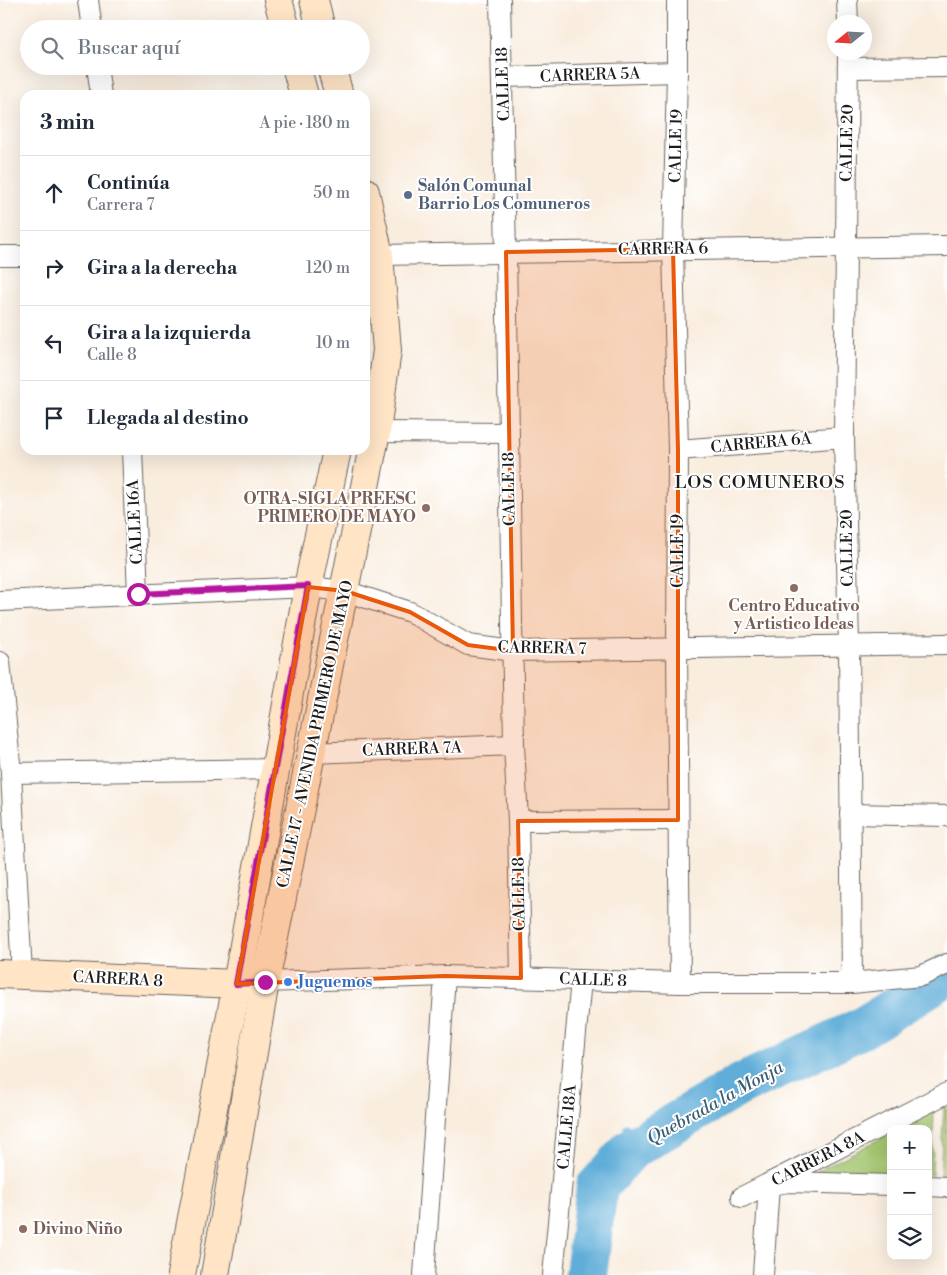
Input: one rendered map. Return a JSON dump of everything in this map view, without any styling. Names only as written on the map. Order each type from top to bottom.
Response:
[{"type":"main road","points":[[278,0],[284,20]]},
{"type":"main road","points":[[314,0],[319,20]]},
{"type":"main road","points":[[298,75],[303,90]]},
{"type":"main road","points":[[334,75],[338,90]]},
{"type":"main road","name":"CALLE 17 - AVENIDA PRIMERO DE MAYO","points":[[214,1275],[265,982],[376,432],[387,350],[379,255],[370,214]]},
{"type":"main road","name":"CALLE 17 - AVENIDA PRIMERO DE MAYO","points":[[182,1275],[308,586],[337,455]]},
{"type":"main road","name":"CARRERA 8","points":[[11,974],[236,984]]},
{"type":"main road","name":"CALLE 8","points":[[236,984],[265,982]]},
{"type":"street","points":[[88,0],[91,20]]},
{"type":"street","name":"CALLE 18","points":[[500,0],[503,78],[514,745],[518,821],[521,978]]},
{"type":"street","name":"CALLE 19","points":[[677,0],[673,249],[678,450],[677,648],[680,983]]},
{"type":"street","points":[[848,0],[848,15]]},
{"type":"street","points":[[848,60],[947,67]]},
{"type":"street","name":"CALLE 20","points":[[848,60],[844,437],[849,645],[852,983]]},
{"type":"street","name":"CARRERA 5A","points":[[503,78],[677,72]]},
{"type":"street","points":[[98,75],[100,90]]},
{"type":"street","name":"CARRERA 6","points":[[379,255],[947,246]]},
{"type":"street","points":[[0,256],[20,256]]},
{"type":"street","points":[[376,432],[508,433]]},
{"type":"street","name":"CARRERA 6A","points":[[678,450],[844,437]]},
{"type":"street","name":"CALLE 16A","points":[[132,455],[138,594]]},
{"type":"street","name":"CARRERA 7","points":[[0,600],[308,586],[345,591],[410,612],[468,645],[513,651],[947,644]]},
{"type":"street","points":[[0,662],[11,773],[11,974]]},
{"type":"street","name":"CARRERA 7A","points":[[311,753],[514,745]]},
{"type":"street","points":[[11,773],[275,769]]},
{"type":"street","points":[[850,814],[947,816]]},
{"type":"street","points":[[518,821],[678,820]]},
{"type":"street","name":"CALLE 8","points":[[265,982],[445,976],[680,983],[852,983],[921,976],[947,964]]},
{"type":"street","points":[[424,1275],[445,976]]},
{"type":"street","name":"CALLE 18A","points":[[553,1275],[581,980]]},
{"type":"street","name":"CARRERA 8A","points":[[742,1197],[769,1185],[947,1093]]},
{"type":"street","points":[[763,1275],[769,1185],[790,1182],[887,1185]]},
{"type":"street","points":[[932,1186],[947,1187]]},
{"type":"highlighted area","points":[[673,249],[678,450],[678,820],[518,821],[521,978],[445,976],[237,984],[308,587],[345,591],[410,612],[468,645],[513,651],[506,252]]},
{"type":"green space","points":[[944,1105],[947,1105],[947,1176],[940,1176]]},
{"type":"green space","points":[[934,1111],[932,1175],[932,1125],[908,1125]]},
{"type":"green space","points":[[887,1135],[887,1174],[816,1172]]},
{"type":"waterway","name":"Quebrada la Monja","points":[[586,1275],[597,1187],[631,1149],[738,1086],[862,1028],[947,975]]},
{"type":"waterway","points":[[626,1127],[631,1149]]},
{"type":"place","name":"Salón Comunal Barrio Los Comuneros","points":[[408,195]]},
{"type":"place","name":"OTRA-SIGLA PREESC PRIMERO DE MAYO","points":[[426,508]]},
{"type":"place","name":"Centro Educativo y Artistico Ideas","points":[[794,588]]},
{"type":"place","name":"Juguemos","points":[[288,982]]},
{"type":"place","name":"Divino Niño","points":[[23,1229]]},
{"type":"district","name":"LOS COMUNEROS","points":[[760,482]]},
{"type":"route","points":[[138,594],[308,586],[236,984],[265,982]]}]
